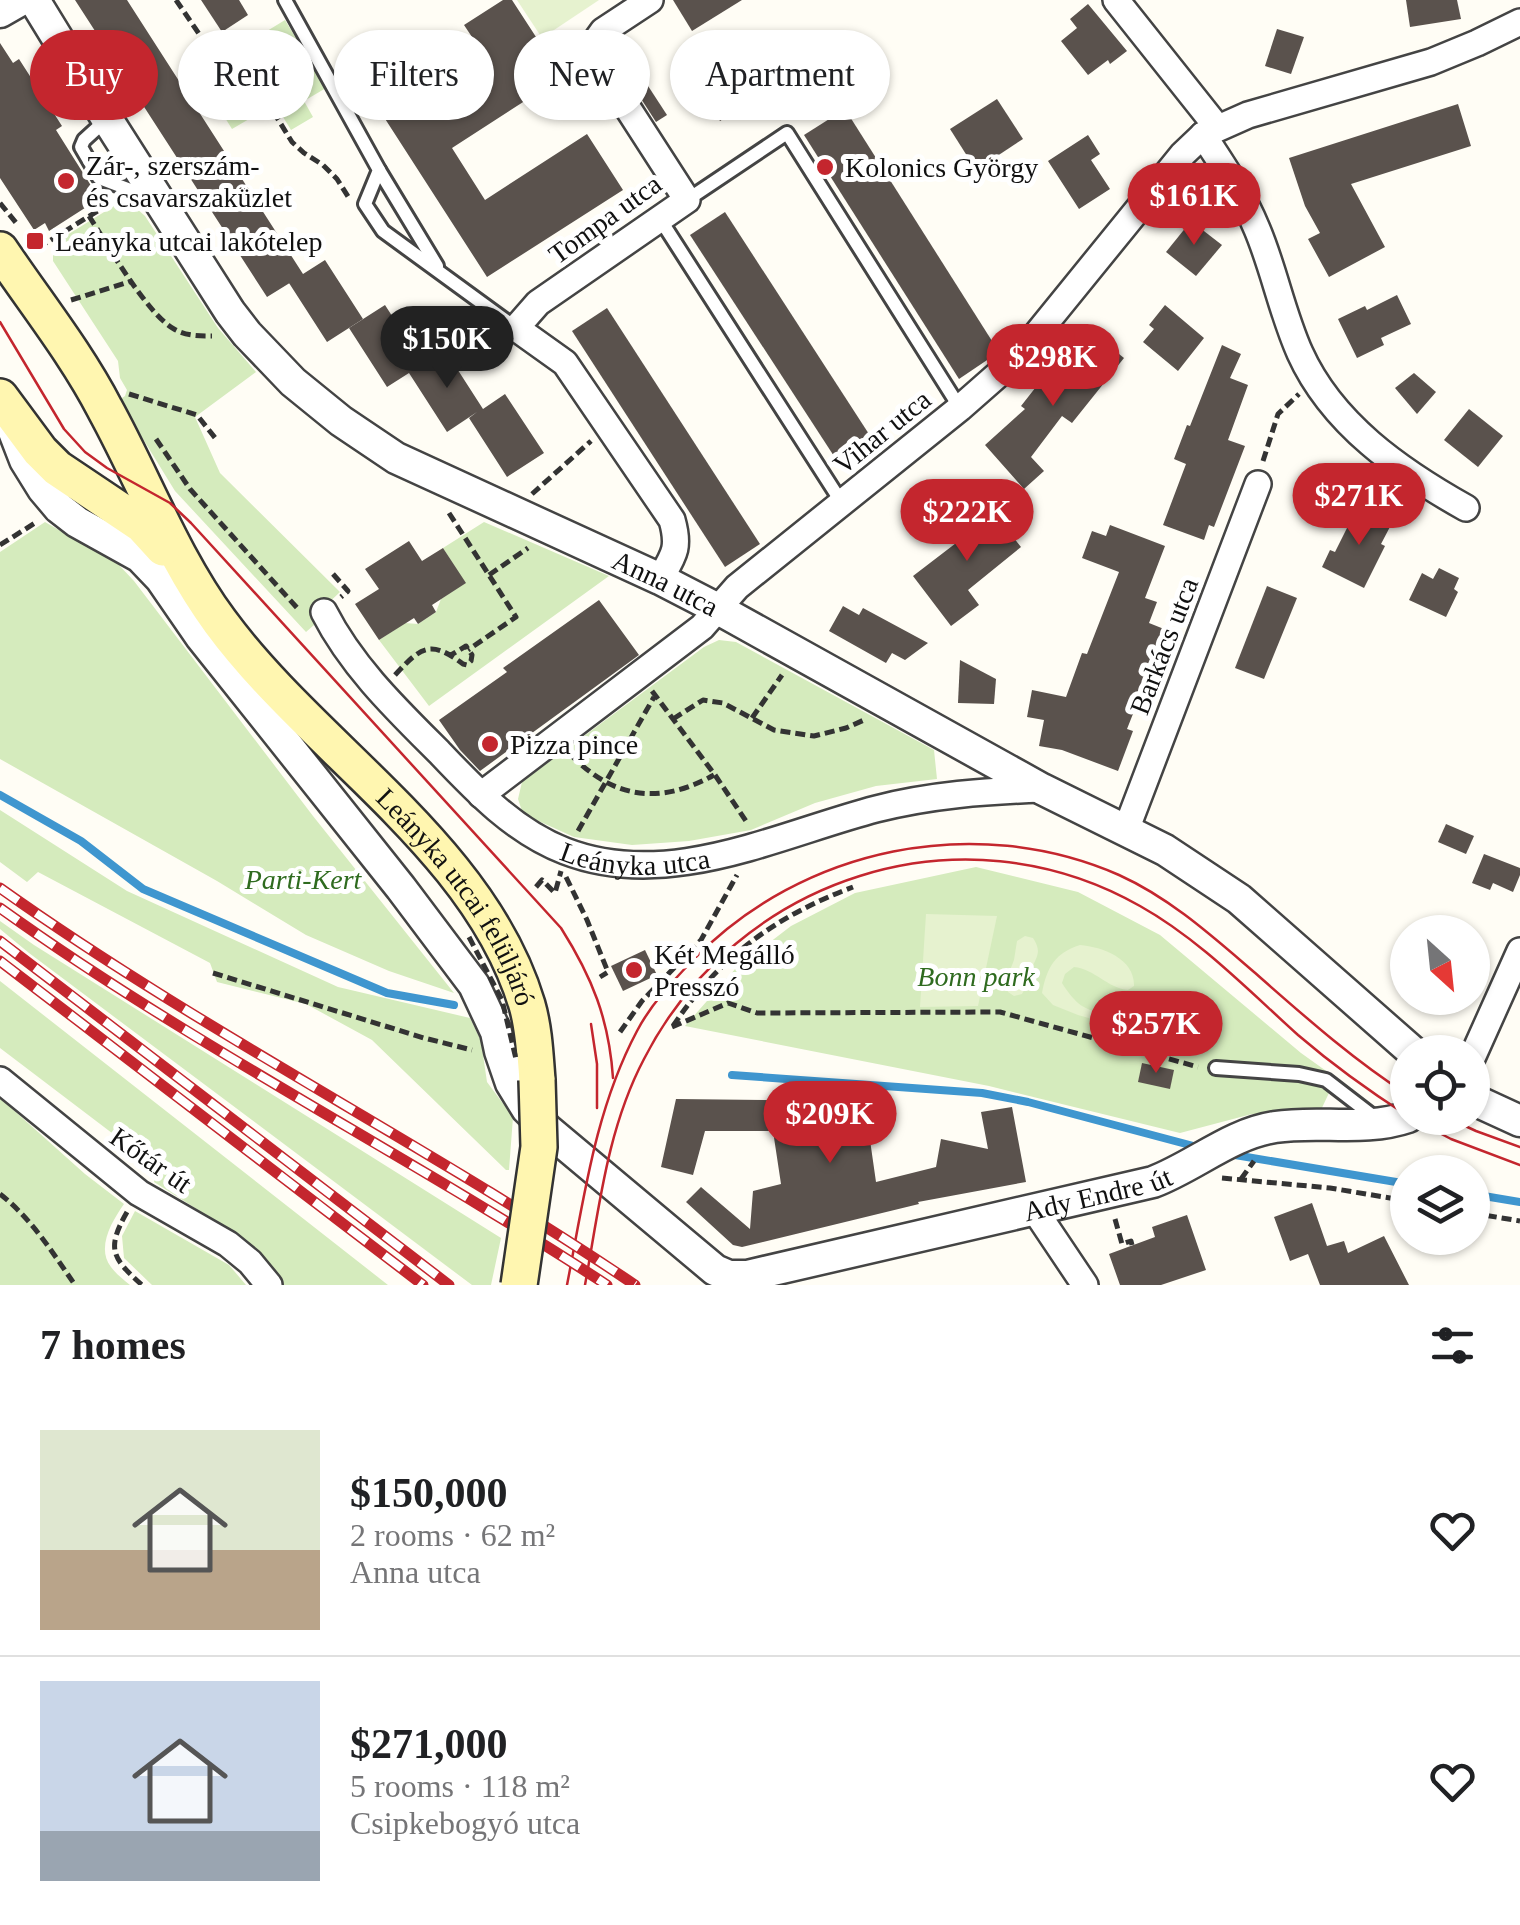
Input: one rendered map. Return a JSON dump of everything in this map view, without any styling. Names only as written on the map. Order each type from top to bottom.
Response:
[{"type":"main road","points":[[0,250],[105,408],[193,583]]},
{"type":"main road","points":[[0,397],[57,468],[142,525],[193,583]]},
{"type":"main road","name":"Leányka utcai felüljáró","points":[[193,583],[222,625],[272,682],[414,826],[458,878],[488,920],[509,959],[527,1005],[538,1080],[539,1147],[519,1285]]},
{"type":"street","points":[[0,12],[20,0]]},
{"type":"street","name":"Anna utca","points":[[34,0],[106,119],[145,195],[230,312],[292,382],[355,430],[396,458],[718,609],[1042,790],[1165,850],[1239,899],[1395,1035]]},
{"type":"street","name":"Tompa utca","points":[[516,328],[538,303],[687,200],[598,62],[593,44],[603,31],[650,0]]},
{"type":"street","points":[[1116,0],[1210,131],[1259,232],[1299,352],[1314,380],[1339,411],[1396,466],[1466,508]]},
{"type":"street","name":"Vihar utca","points":[[480,794],[556,737],[647,684],[737,587],[1018,357],[1183,154],[1210,131],[1248,115],[1432,62],[1520,22]]},
{"type":"street","points":[[516,328],[565,362],[672,520],[677,539],[660,580]]},
{"type":"street","points":[[0,397],[25,460],[59,508]]},
{"type":"street","name":"Barkács utca","points":[[1126,830],[1258,484]]},
{"type":"street","name":"Ady Endre út","points":[[59,508],[140,557],[161,580],[201,638],[401,888],[474,985],[496,1032],[511,1083],[527,1109],[715,1270],[729,1276],[784,1276],[1034,1209],[1154,1182],[1246,1147],[1277,1126],[1390,1121]]},
{"type":"street","name":"Leányka utca","points":[[325,614],[361,669],[480,794],[532,834],[566,852],[613,862],[660,865],[707,858],[790,837],[876,809],[974,792],[1042,790]]},
{"type":"street","points":[[1482,1035],[1520,951]]},
{"type":"street","name":"Kőtár út","points":[[0,1080],[140,1193],[228,1244],[250,1262],[268,1285]]},
{"type":"street","points":[[1490,1107],[1520,1121]]},
{"type":"street","points":[[1034,1209],[1085,1285]]},
{"type":"lane","points":[[285,0],[441,272]]},
{"type":"lane","points":[[687,200],[787,133],[960,408]]},
{"type":"lane","points":[[380,170],[365,204],[382,231],[516,328]]},
{"type":"lane","points":[[660,220],[842,503]]},
{"type":"lane","points":[[1216,1068],[1299,1074],[1326,1080],[1390,1117]]},
{"type":"path","points":[[176,0],[221,66],[258,93],[292,142],[324,165],[353,204],[365,204]]},
{"type":"path","points":[[38,248],[89,216],[145,195]]},
{"type":"path","points":[[89,216],[132,282],[172,328],[198,336],[247,334]]},
{"type":"path","points":[[70,300],[132,282]]},
{"type":"path","points":[[1258,484],[1278,414],[1314,380]]},
{"type":"path","points":[[136,409],[126,393],[198,415],[216,439]]},
{"type":"path","points":[[147,425],[190,489],[315,627],[325,614]]},
{"type":"path","points":[[513,511],[608,426]]},
{"type":"path","points":[[442,501],[516,617],[468,650]]},
{"type":"path","points":[[0,545],[59,508]]},
{"type":"path","points":[[489,575],[555,530]]},
{"type":"path","points":[[333,574],[348,591]]},
{"type":"path","points":[[400,669],[426,649],[442,650],[467,665],[472,655],[466,646],[451,655]]},
{"type":"path","points":[[752,718],[798,654]]},
{"type":"path","points":[[620,1032],[642,1001],[701,940],[753,846],[752,830],[647,684]]},
{"type":"path","points":[[566,852],[605,782],[647,684]]},
{"type":"path","points":[[673,719],[703,700],[723,703],[774,730],[814,736],[870,717],[880,701]]},
{"type":"path","points":[[556,737],[584,769],[631,792],[662,794],[692,787],[715,775]]},
{"type":"path","points":[[536,886],[542,880],[555,893],[562,868],[608,972],[600,977]]},
{"type":"path","points":[[853,887],[783,918],[752,941],[690,1000],[672,1027],[728,1003],[757,1013],[1000,1012],[1191,1067],[1216,1068]]},
{"type":"path","points":[[213,973],[476,1052],[500,1050]]},
{"type":"path","points":[[1246,1147],[1243,1180],[1390,1198]]},
{"type":"path","points":[[1107,1192],[1122,1244],[1131,1241],[1132,1246]]},
{"type":"path","points":[[140,1193],[119,1226],[112,1246],[122,1267],[142,1285]]},
{"type":"path","points":[[0,1194],[50,1247],[75,1285]]},
{"type":"path","points":[[1490,1216],[1520,1222]]},
{"type":"path","points":[[130,1285],[136,1279]]},
{"type":"green space","points":[[517,0],[599,0],[554,30],[537,30]]},
{"type":"green space","points":[[285,20],[291,30],[269,30]]},
{"type":"green space","points":[[314,68],[326,88],[314,95]]},
{"type":"green space","points":[[226,120],[247,120],[232,129]]},
{"type":"green space","points":[[285,120],[308,120],[291,130]]},
{"type":"green space","points":[[117,204],[136,208],[145,216],[218,328],[256,372],[195,417],[220,473],[340,592],[320,611],[322,618],[306,632],[175,491],[119,400],[127,390],[120,378],[118,361],[53,261],[53,250],[59,240]]},
{"type":"green space","name":"Parti-Kert","points":[[45,522],[118,564],[134,581],[454,993],[389,971],[306,935],[0,759],[0,552]]},
{"type":"green space","points":[[484,522],[609,576],[429,706],[379,640],[405,623],[418,624],[436,612],[441,599],[465,583],[443,548]]},
{"type":"green space","points":[[719,640],[736,642],[934,750],[937,779],[876,786],[815,803],[751,830],[689,841],[632,845],[574,837],[523,814],[518,799],[522,782],[704,647]]},
{"type":"green space","points":[[0,810],[127,891],[338,987],[470,1018],[481,1041],[487,1082],[513,1117],[509,1170],[372,1040],[306,1004],[217,982],[210,963],[38,872],[27,882],[0,862]]},
{"type":"green space","name":"Bonn park","points":[[976,867],[1078,892],[1160,935],[1336,1078],[1320,1112],[1252,1114],[1180,1133],[989,1086],[685,1026],[736,968],[791,926],[855,893]]},
{"type":"green space","points":[[926,914],[997,916],[978,1006],[920,1007]]},
{"type":"green space","points":[[0,921],[501,1238],[491,1285],[472,1285],[29,953],[0,929]]},
{"type":"green space","points":[[1025,936],[1033,938],[1038,954],[1022,994],[1014,996],[1005,983],[1017,941]]},
{"type":"green space","points":[[1080,945],[1116,956],[1129,968],[1134,986],[1121,989],[1074,967],[1062,983],[1074,999],[1097,1011],[1160,1003],[1171,1020],[1164,1030],[1146,1034],[1053,1005],[1042,993],[1050,968],[1064,952]]},
{"type":"green space","points":[[0,981],[388,1285],[283,1285],[241,1240],[154,1182],[158,1168],[0,1048]]},
{"type":"green space","points":[[0,1098],[124,1204],[111,1226],[105,1252],[111,1267],[130,1285],[0,1285]]},
{"type":"green space","points":[[135,1211],[229,1265],[246,1285],[152,1285],[124,1258],[122,1236]]},
{"type":"building","points":[[75,0],[127,0],[146,30],[94,30]]},
{"type":"building","points":[[201,0],[239,0],[248,15],[221,30]]},
{"type":"building","points":[[503,0],[512,0],[531,30],[514,30],[514,108],[452,148],[485,200],[587,134],[623,190],[487,277],[386,120],[494,120],[494,30],[467,30],[464,25]]},
{"type":"building","points":[[673,0],[742,0],[694,30]]},
{"type":"building","points":[[1406,0],[1457,0],[1461,19],[1410,27]]},
{"type":"building","points":[[1088,4],[1127,51],[1088,75],[1061,41],[1077,28],[1070,19]]},
{"type":"building","points":[[1277,29],[1304,37],[1291,74],[1265,66]]},
{"type":"building","points":[[0,43],[13,63],[19,59],[30,76],[30,120],[58,120],[62,126],[56,130],[95,192],[84,199],[88,206],[49,231],[45,223],[34,230],[0,178]]},
{"type":"building","points":[[158,48],[178,79],[178,120],[204,120],[303,274],[325,260],[363,319],[327,342],[289,283],[267,297],[153,120],[158,120]]},
{"type":"building","points":[[650,89],[667,115],[656,122],[650,113]]},
{"type":"building","points":[[997,99],[1023,139],[976,170],[950,129]]},
{"type":"building","points":[[1458,104],[1471,146],[1351,184],[1385,247],[1329,277],[1308,239],[1320,233],[1305,206],[1289,158]]},
{"type":"building","points":[[828,120],[852,120],[999,352],[959,379],[804,135]]},
{"type":"building","points":[[1088,135],[1100,154],[1091,160],[1110,189],[1079,209],[1048,161]]},
{"type":"building","points":[[725,212],[878,448],[843,470],[690,235]]},
{"type":"building","points":[[1191,221],[1222,245],[1196,276],[1166,252]]},
{"type":"building","points":[[1397,295],[1411,324],[1381,338],[1384,345],[1357,358],[1338,319]]},
{"type":"building","points":[[385,305],[423,364],[445,350],[483,409],[505,394],[544,453],[507,477],[469,418],[477,412],[447,432],[409,373],[387,387],[349,328]]},
{"type":"building","points":[[1165,305],[1204,338],[1178,371],[1143,342],[1154,329],[1149,325]]},
{"type":"building","points":[[607,308],[760,544],[725,567],[572,331]]},
{"type":"building","points":[[1094,334],[1124,358],[1072,423],[1062,416],[1031,457],[1044,471],[1024,489],[985,445],[1025,409],[1021,406],[1043,378],[1053,386]]},
{"type":"building","points":[[1222,345],[1241,354],[1230,378],[1248,385],[1228,440],[1245,446],[1214,527],[1209,525],[1204,540],[1163,525],[1186,464],[1174,459]]},
{"type":"building","points":[[1414,373],[1436,392],[1417,414],[1395,388]]},
{"type":"building","points":[[1469,409],[1503,436],[1478,467],[1444,440]]},
{"type":"building","points":[[987,504],[1021,547],[968,590],[979,605],[951,626],[913,576],[960,540],[953,531]]},
{"type":"building","points":[[1358,506],[1392,523],[1364,588],[1322,567],[1330,550],[1335,552]]},
{"type":"building","points":[[1110,525],[1165,546],[1145,598],[1157,602],[1149,623],[1169,631],[1127,729],[1133,731],[1118,771],[1062,750],[1039,746],[1044,720],[1027,717],[1032,690],[1066,697],[1082,653],[1087,654],[1119,572],[1082,558],[1092,531],[1106,536]]},
{"type":"building","points":[[409,541],[422,561],[443,548],[466,583],[432,605],[436,612],[418,624],[414,618],[379,640],[355,604],[379,589],[365,569]]},
{"type":"building","points":[[1439,568],[1459,578],[1454,589],[1458,592],[1446,617],[1409,600],[1422,573],[1433,579]]},
{"type":"building","points":[[1267,586],[1297,598],[1264,679],[1235,668]]},
{"type":"building","points":[[599,600],[639,655],[480,771],[439,720],[507,672],[503,668]]},
{"type":"building","points":[[843,606],[859,615],[863,608],[928,643],[905,660],[892,653],[886,663],[829,631]]},
{"type":"building","points":[[960,660],[996,679],[994,704],[958,703]]},
{"type":"building","points":[[1446,824],[1474,836],[1466,854],[1438,842]]},
{"type":"building","points":[[1484,854],[1520,868],[1513,892],[1493,883],[1490,890],[1472,883]]},
{"type":"building","name":"Két Megálló Presszó","points":[[645,950],[657,975],[623,991],[611,966]]},
{"type":"building","points":[[1142,1063],[1174,1070],[1170,1089],[1138,1082]]},
{"type":"building","points":[[676,1099],[849,1101],[849,1129],[868,1126],[876,1182],[936,1167],[941,1139],[988,1149],[981,1112],[1012,1107],[1026,1182],[918,1202],[742,1247],[733,1245],[686,1202],[701,1187],[750,1229],[753,1191],[781,1184],[773,1131],[705,1131],[693,1175],[661,1167]]},
{"type":"building","points":[[1312,1203],[1327,1246],[1344,1241],[1348,1253],[1384,1236],[1390,1255],[1394,1255],[1409,1285],[1320,1285],[1308,1254],[1290,1261],[1274,1217]]},
{"type":"building","points":[[1187,1215],[1206,1270],[1161,1285],[1120,1285],[1109,1254],[1155,1237],[1152,1227]]},
{"type":"waterway","points":[[0,795],[81,841],[143,889],[387,993],[454,1005]]},
{"type":"waterway","points":[[732,1075],[982,1093],[1201,1148]]},
{"type":"waterway","points":[[1229,1154],[1390,1181]]},
{"type":"waterway","points":[[1490,1197],[1520,1202]]},
{"type":"tram line","points":[[0,322],[64,429],[85,452],[170,503],[191,523],[561,928],[597,999],[608,1037],[613,1078]]},
{"type":"tram line","points":[[567,1285],[601,1123],[623,1061],[656,1002],[693,960],[737,921],[786,890],[838,867],[893,852],[950,844],[1007,846],[1064,856],[1119,875],[1190,919],[1328,1036],[1390,1083]]},
{"type":"tram line","points":[[585,1285],[606,1170],[621,1113],[644,1059],[685,996],[736,944],[795,904],[860,876],[929,862],[1000,861],[1071,876],[1162,919],[1203,949],[1324,1057],[1390,1104]]},
{"type":"tram line","points":[[591,1024],[597,1064],[597,1108]]},
{"type":"tram line","points":[[1443,1135],[1520,1165]]},
{"type":"tram line","points":[[1487,1135],[1520,1147]]},
{"type":"railway","points":[[0,888],[156,992],[477,1184],[635,1285]]},
{"type":"railway","points":[[0,908],[149,1007],[607,1285]]},
{"type":"railway","points":[[0,941],[449,1285]]},
{"type":"railway","points":[[0,961],[423,1285]]},
{"type":"place","name":"Kolonics György","points":[[825,167]]},
{"type":"place","name":"Zár-, szerszám- és csavarszaküzlet","points":[[66,181]]},
{"type":"place","name":"Leányka utcai lakótelep","points":[[35,241]]},
{"type":"place","name":"Pizza pince","points":[[490,744]]},
{"type":"place","name":"Két Megálló Presszó","points":[[634,970]]}]
